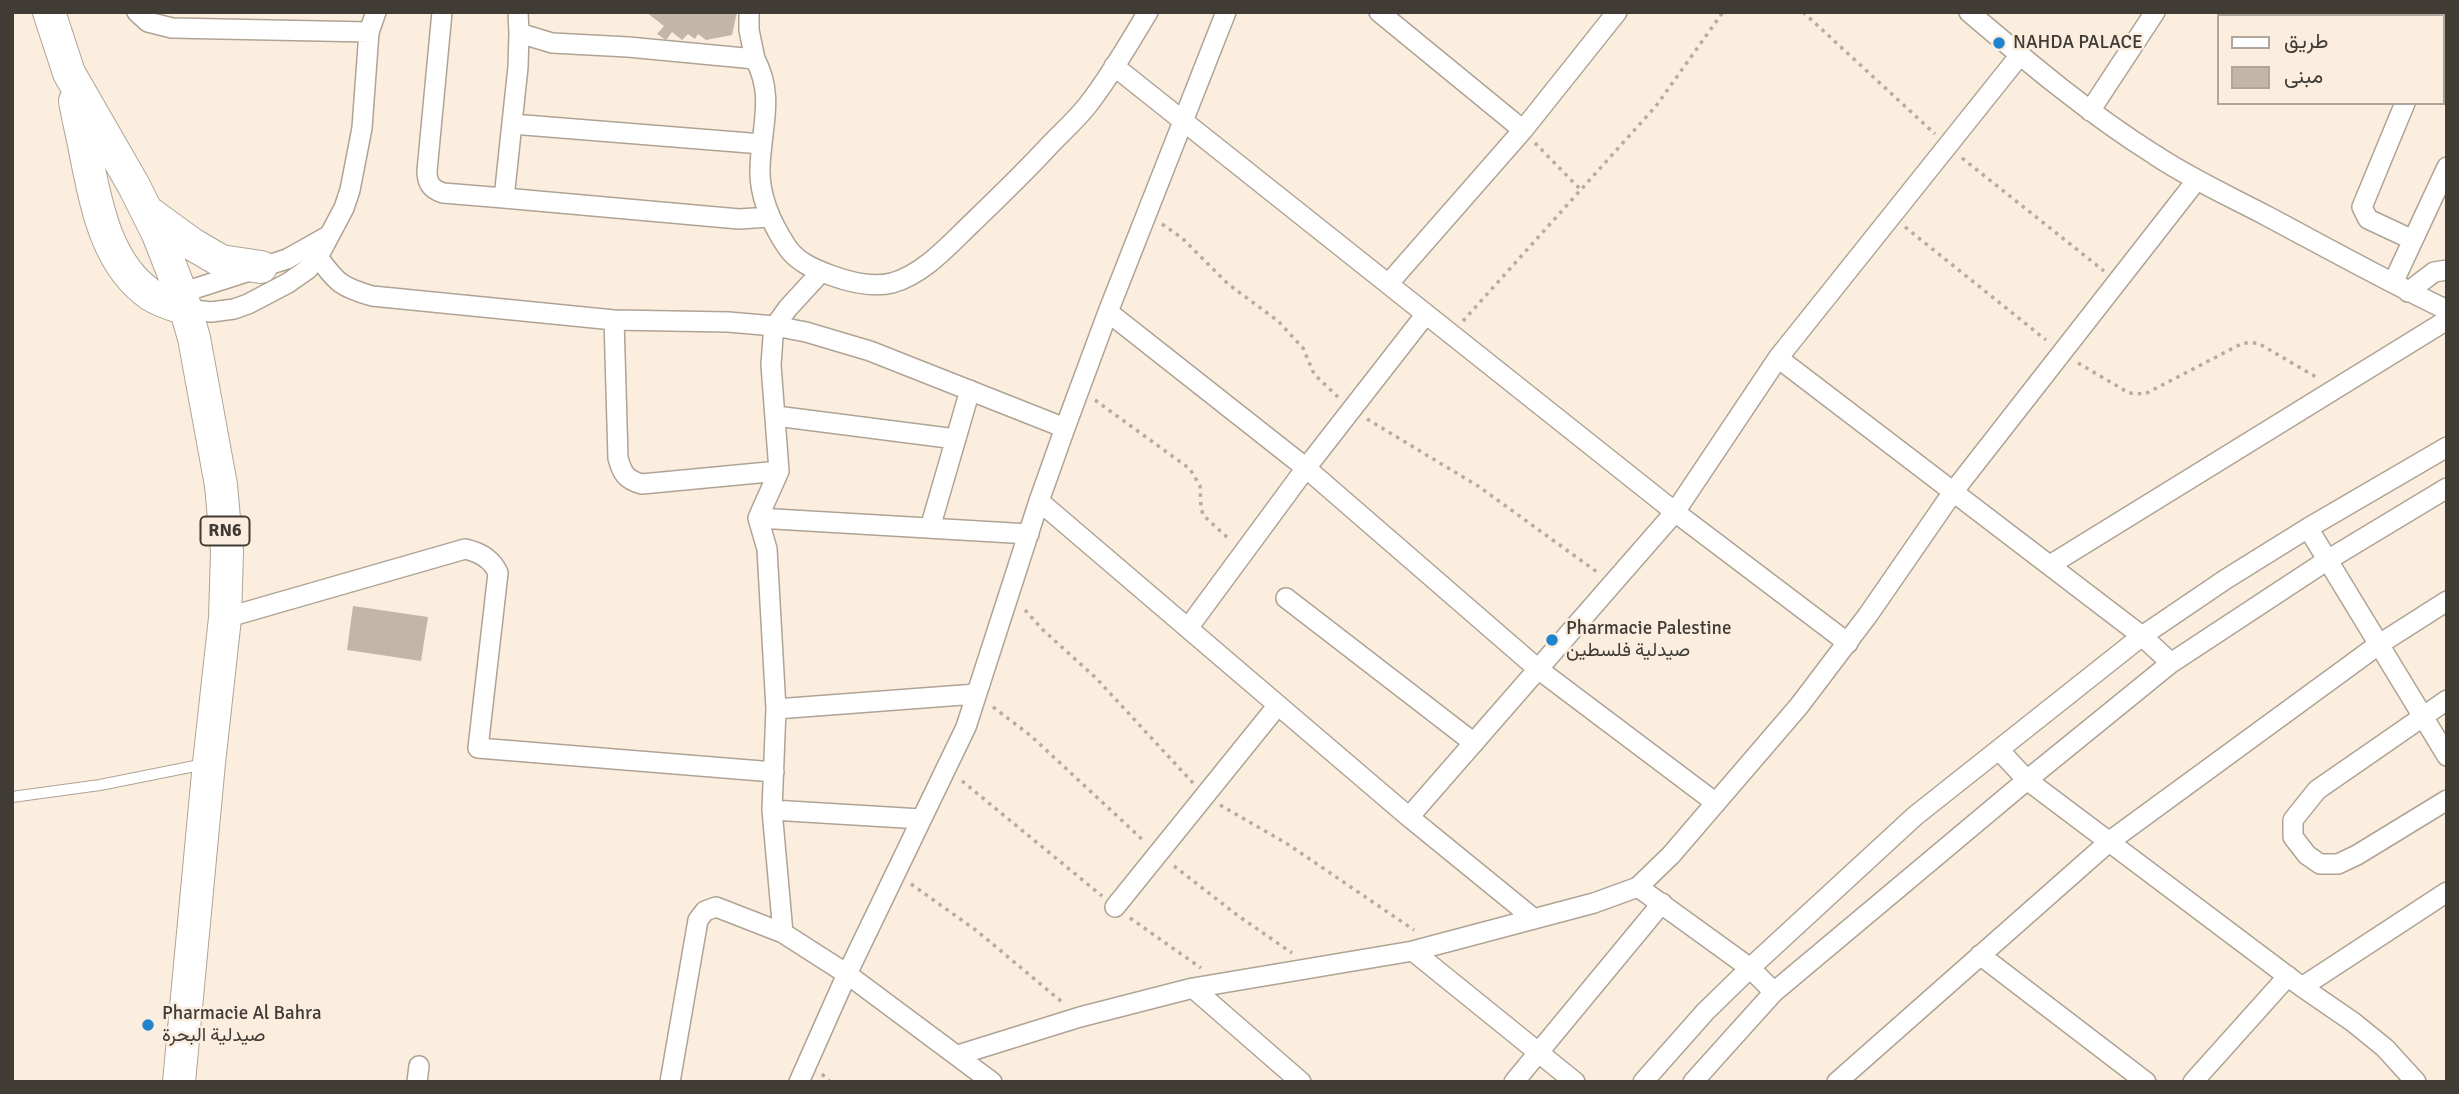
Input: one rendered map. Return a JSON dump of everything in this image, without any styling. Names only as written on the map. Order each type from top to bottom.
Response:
[{"type":"main road","name":"RN6","points":[[48,12],[69,73],[158,234],[184,301],[207,399],[221,485],[227,552],[225,618],[179,1082]]},
{"type":"main road","points":[[69,73],[104,232],[128,273],[148,293],[162,301],[184,301]]},
{"type":"main road","points":[[146,211],[212,256],[232,264],[261,267]]},
{"type":"street","points":[[138,12],[148,22],[172,28],[369,32]]},
{"type":"street","points":[[184,301],[211,312],[234,309],[288,283],[308,269],[318,257],[344,208],[353,177],[362,128],[369,32],[376,12]]},
{"type":"street","points":[[442,12],[427,171],[434,190],[443,193],[738,219],[769,217]]},
{"type":"street","points":[[504,198],[519,33],[518,12]]},
{"type":"street","points":[[749,12],[749,30],[755,59],[766,84],[760,169],[762,195],[769,217],[795,257],[821,272],[854,283],[891,283],[932,261],[1018,178],[1087,106],[1148,12]]},
{"type":"street","points":[[799,1082],[847,974],[966,727],[1065,428],[1226,12]]},
{"type":"street","points":[[1379,12],[1523,130]]},
{"type":"street","points":[[1389,283],[1523,130],[1617,12]]},
{"type":"street","points":[[1969,12],[2090,111],[2196,181],[2447,310]]},
{"type":"street","points":[[2090,111],[2155,12]]},
{"type":"street","points":[[519,33],[552,43],[755,59]]},
{"type":"street","points":[[1409,817],[1675,512],[1778,358],[2020,55]]},
{"type":"street","points":[[1114,66],[1675,512],[1848,643]]},
{"type":"street","points":[[2404,105],[2361,206],[2368,219],[2413,240]]},
{"type":"street","points":[[512,124],[762,144]]},
{"type":"street","points":[[2400,288],[2413,240],[2447,167]]},
{"type":"street","points":[[958,1055],[1080,1017],[1193,988],[1413,951],[1594,903],[1637,887],[1671,855],[1799,706],[1848,643],[1953,492],[2196,181]]},
{"type":"street","points":[[184,301],[261,267],[287,259],[328,236]]},
{"type":"street","points":[[318,257],[336,281],[355,292],[372,296],[614,320],[727,322],[806,332],[870,351],[1065,428]]},
{"type":"street","points":[[2400,288],[2434,272],[2447,270]]},
{"type":"street","points":[[783,933],[772,810],[776,709],[767,549],[758,518],[779,471],[771,365],[775,326],[795,298],[821,272]]},
{"type":"street","points":[[1108,312],[1306,468],[1538,669],[1716,803]]},
{"type":"street","points":[[1188,628],[1306,468],[1426,314]]},
{"type":"street","points":[[614,320],[618,458],[625,476],[632,482],[642,484],[779,471]]},
{"type":"street","points":[[2050,565],[2447,320]]},
{"type":"street","points":[[1778,358],[2142,636],[2171,663]]},
{"type":"street","points":[[930,528],[970,390]]},
{"type":"street","points":[[776,416],[956,439]]},
{"type":"street","points":[[1643,1082],[1705,1012],[1749,968],[1915,816],[2142,636],[2308,528],[2447,447]]},
{"type":"street","points":[[1692,1082],[1773,992],[2027,779],[2171,663],[2326,561],[2447,488]]},
{"type":"street","points":[[1039,502],[1533,919]]},
{"type":"street","points":[[758,518],[1029,534]]},
{"type":"street","points":[[2308,528],[2447,757]]},
{"type":"street","points":[[225,618],[465,549],[488,559],[498,573],[478,748],[774,772]]},
{"type":"street","points":[[1286,598],[1474,743]]},
{"type":"street","points":[[1845,1079],[2110,841],[2378,645],[2447,601]]},
{"type":"street","points":[[776,709],[976,694]]},
{"type":"street","points":[[2447,700],[2317,790],[2293,820],[2293,837],[2307,855],[2320,864],[2339,863],[2357,855],[2447,800]]},
{"type":"street","points":[[1115,907],[1278,705]]},
{"type":"street","points":[[1999,750],[2027,779],[2364,1031],[2385,1048],[2416,1082]]},
{"type":"street","points":[[772,810],[921,819]]},
{"type":"street","points":[[1637,887],[1749,968],[1773,992]]},
{"type":"street","points":[[2193,1082],[2295,982],[2447,892]]},
{"type":"street","points":[[1514,1082],[1662,903]]},
{"type":"street","points":[[670,1082],[698,919],[705,911],[716,907],[783,933],[847,974],[992,1082]]},
{"type":"street","points":[[1413,951],[1575,1082]]},
{"type":"street","points":[[1980,955],[2146,1082]]},
{"type":"street","points":[[1193,988],[1301,1082]]},
{"type":"lane","points":[[12,797],[100,785],[209,763]]},
{"type":"path","points":[[1451,335],[1656,106],[1723,12]]},
{"type":"path","points":[[1803,12],[1949,147],[2118,282]]},
{"type":"path","points":[[1523,130],[1580,189]]},
{"type":"path","points":[[1892,216],[2062,353],[2129,393],[2145,394],[2243,342],[2258,343],[2336,388]]},
{"type":"path","points":[[1080,389],[1190,469],[1200,486],[1203,515],[1244,553]]},
{"type":"path","points":[[976,694],[1031,736],[1158,854],[1237,915],[1314,968]]},
{"type":"path","points":[[946,768],[1115,907],[1223,983]]},
{"type":"path","points":[[895,873],[977,931],[1080,1017]]},
{"type":"building","points":[[646,12],[737,12],[732,35],[706,40],[698,34],[695,39],[688,34],[682,40],[672,32],[666,40],[657,34],[664,26]]},
{"type":"building","points":[[353,606],[428,617],[421,661],[347,650]]},
{"type":"place","name":"NAHDA PALACE","points":[[1999,43]]},
{"type":"place","name":"Pharmacie Palestine صيدلية فلسطين","points":[[1552,640]]},
{"type":"place","name":"Pharmacie Al Bahra صيدلية البحرة","points":[[148,1025]]}]
